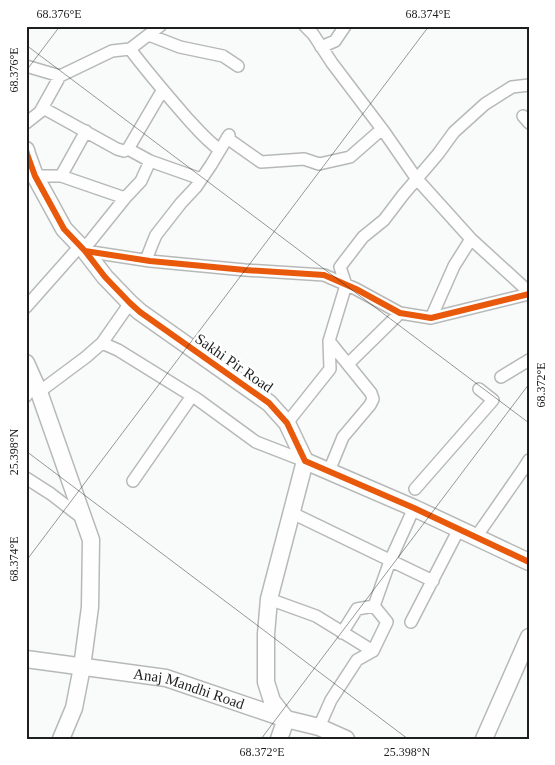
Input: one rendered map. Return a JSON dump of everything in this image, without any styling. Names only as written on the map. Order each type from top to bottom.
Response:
[{"type":"street","points":[[306,26],[416,178],[471,239],[529,293]]},
{"type":"street","points":[[321,47],[335,41],[345,26]]},
{"type":"street","points":[[26,123],[40,112],[60,76],[112,51],[130,49],[154,29],[180,47],[223,56],[238,66]]},
{"type":"street","points":[[130,49],[162,90],[202,135],[220,150]]},
{"type":"street","points":[[26,66],[60,76]]},
{"type":"street","points":[[287,424],[330,368],[329,342],[346,285],[340,267],[363,237],[384,220],[454,132],[485,104],[512,87],[529,85]]},
{"type":"street","points":[[128,149],[162,90]]},
{"type":"street","points":[[42,108],[117,149],[128,149],[150,161],[201,179]]},
{"type":"street","points":[[146,260],[156,236],[201,179],[228,137],[261,162],[304,159],[319,164],[350,157],[382,129]]},
{"type":"street","points":[[62,176],[86,131]]},
{"type":"street","name":"Sakhi Pir Road","points":[[26,150],[35,176],[64,229],[106,277],[140,312],[269,403],[287,424],[305,461]]},
{"type":"street","points":[[26,307],[83,249],[141,181],[150,161]]},
{"type":"street","points":[[35,176],[62,176],[125,198]]},
{"type":"street","points":[[431,318],[454,266],[471,239]]},
{"type":"street","points":[[83,249],[146,260],[245,270],[324,275],[400,313],[431,318],[529,293]]},
{"type":"street","points":[[34,391],[86,357],[102,343],[130,303]]},
{"type":"street","points":[[348,364],[400,313]]},
{"type":"street","points":[[329,342],[371,393],[373,399],[343,437],[329,471]]},
{"type":"street","points":[[102,343],[118,350],[192,396],[256,442],[414,508],[529,562]]},
{"type":"street","points":[[501,377],[529,360]]},
{"type":"street","points":[[26,363],[34,391],[91,540],[90,607],[82,667],[74,708],[61,739]]},
{"type":"street","points":[[415,489],[493,400],[479,389]]},
{"type":"street","points":[[133,481],[192,396]]},
{"type":"street","points":[[476,537],[529,460]]},
{"type":"street","points":[[279,739],[286,719],[272,701],[266,682],[266,634],[269,599],[305,461]]},
{"type":"street","points":[[26,478],[84,519]]},
{"type":"street","points":[[374,606],[390,561],[414,508]]},
{"type":"street","points":[[292,513],[433,580]]},
{"type":"street","points":[[411,622],[459,529]]},
{"type":"street","points":[[269,599],[316,616],[373,651]]},
{"type":"street","points":[[342,633],[357,609],[374,606]]},
{"type":"street","points":[[318,727],[331,700],[357,660],[373,651],[387,622],[374,606]]},
{"type":"street","points":[[484,739],[529,637]]},
{"type":"street","name":"Anaj Mandhi Road","points":[[26,659],[166,678],[286,719],[318,727],[346,739]]},
{"type":"cycle path","points":[[26,150],[35,176],[64,229],[85,251],[105,277],[140,312],[269,403],[287,423],[305,461],[414,508],[529,562]]},
{"type":"cycle path","points":[[85,251],[150,261],[324,275],[356,289],[400,313],[431,318],[529,294]]}]
